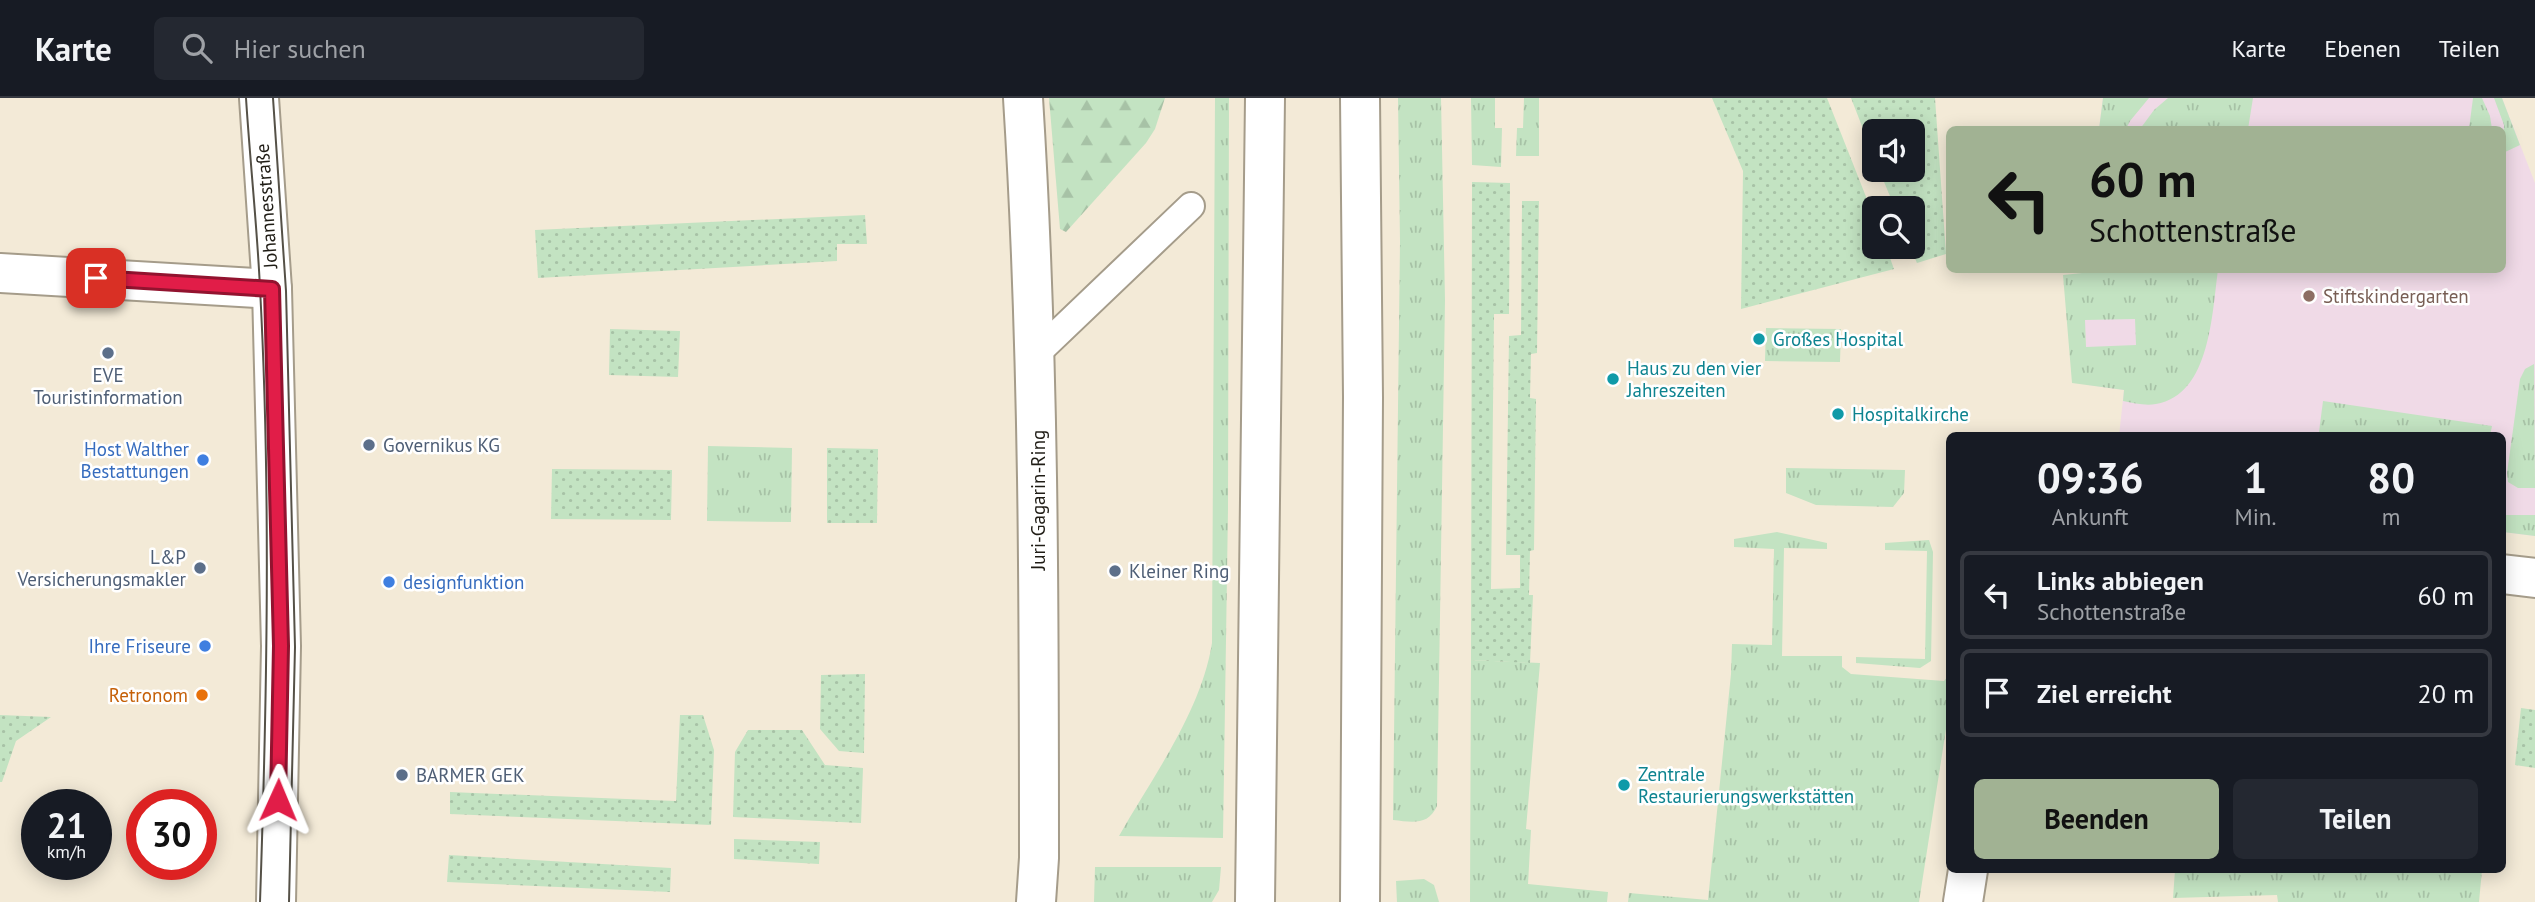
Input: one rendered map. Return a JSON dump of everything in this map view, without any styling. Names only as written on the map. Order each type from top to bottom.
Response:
[{"type":"street","name":"Johannesstraße","points":[[258,98],[272,289],[281,646],[276,902]]},
{"type":"street","name":"Juri-Gagarin-Ring","points":[[1023,98],[1033,245],[1036,354],[1039,658],[1039,858],[1036,902]]},
{"type":"street","points":[[1255,902],[1265,98]]},
{"type":"street","points":[[1360,98],[1363,411],[1360,902]]},
{"type":"street","points":[[0,273],[272,289]]},
{"type":"street","points":[[2506,574],[2535,578]]},
{"type":"street","points":[[1963,902],[1968,873]]},
{"type":"lane","points":[[1036,354],[1191,206]]},
{"type":"shaded area","name":"Stiftskindergarten","points":[[2103,98],[2502,98],[2535,183],[2535,536],[2506,532],[2506,432],[2119,432],[2124,390],[2088,385],[2082,273],[2506,273],[2506,126],[2099,126]]},
{"type":"green space","points":[[1049,98],[1165,98],[1155,129],[1146,143],[1066,232],[1060,229]]},
{"type":"green space","points":[[1215,98],[1229,98],[1228,509],[1223,838],[1119,836],[1187,719],[1198,694],[1212,643]]},
{"type":"green space","points":[[1398,98],[1441,98],[1445,300],[1437,806],[1429,817],[1413,822],[1393,820],[1400,242]]},
{"type":"green space","points":[[1471,98],[1495,98],[1495,128],[1502,128],[1501,167],[1472,165]]},
{"type":"green space","points":[[1524,98],[1539,98],[1539,156],[1516,156],[1517,128],[1523,128]]},
{"type":"green space","points":[[1712,98],[1827,98],[1866,196],[1862,196],[1862,259],[1890,259],[1894,269],[1741,309],[1743,171]]},
{"type":"green space","points":[[1851,98],[1935,98],[1946,254],[1917,263],[1915,259],[1925,259],[1925,196],[1890,196],[1884,182],[1925,182],[1925,119],[1862,119],[1862,126]]},
{"type":"green space","points":[[2103,98],[2149,98],[2128,126],[2099,126]]},
{"type":"green space","points":[[2168,98],[2253,98],[2248,126],[2142,126],[2154,110]]},
{"type":"green space","points":[[2473,98],[2482,98],[2492,126],[2469,126]]},
{"type":"green space","points":[[2494,98],[2502,98],[2520,145],[2506,152],[2504,125]]},
{"type":"green space","points":[[1472,182],[1510,183],[1509,314],[1494,314],[1491,589],[1520,588],[1520,555],[1506,555],[1509,336],[1521,335],[1522,201],[1539,201],[1537,353],[1531,354],[1530,398],[1536,399],[1534,550],[1530,551],[1529,595],[1533,595],[1530,663],[1471,660]]},
{"type":"green space","points":[[865,215],[867,244],[837,244],[837,261],[538,278],[535,230]]},
{"type":"green space","points":[[2218,273],[2205,349],[2188,385],[2174,397],[2148,405],[2123,401],[2124,390],[2072,383],[2063,275]],"holes":[[[2135,319],[2136,345],[2086,347],[2085,320]]]},
{"type":"green space","points":[[1766,328],[1841,329],[1840,362],[1765,361]]},
{"type":"green space","points":[[610,329],[680,331],[678,377],[609,375]]},
{"type":"green space","points":[[2534,364],[2535,488],[2518,488],[2508,482],[2507,473],[2520,379],[2525,369]]},
{"type":"green space","points":[[2323,401],[2492,426],[2491,432],[2319,432]]},
{"type":"green space","points":[[708,446],[792,448],[791,522],[707,521]]},
{"type":"green space","points":[[827,448],[878,449],[877,523],[827,523]]},
{"type":"green space","points":[[1786,468],[1905,470],[1904,493],[1893,507],[1816,505],[1786,493]]},
{"type":"green space","points":[[552,469],[672,470],[671,520],[551,519]]},
{"type":"green space","points":[[2506,515],[2535,515],[2535,536],[2506,532]]},
{"type":"green space","points":[[1777,532],[1827,543],[1827,549],[1784,548],[1782,656],[1842,656],[1842,667],[1851,674],[1944,681],[1946,679],[1946,729],[1919,902],[1628,902],[1629,893],[1708,900],[1732,644],[1772,645],[1774,549],[1734,547],[1734,539]]},
{"type":"green space","points":[[1929,540],[1933,552],[1931,661],[1920,668],[1856,663],[1856,657],[1925,659],[1927,551],[1885,550],[1885,543]]},
{"type":"green space","points":[[1471,660],[1540,663],[1526,829],[1531,830],[1528,884],[1608,892],[1607,902],[1470,902]]},
{"type":"green space","points":[[865,674],[864,753],[839,751],[820,729],[821,675]]},
{"type":"green space","points":[[2521,708],[2535,710],[2535,768],[2515,765]]},
{"type":"green space","points":[[0,715],[51,717],[16,741],[2,782],[0,782]]},
{"type":"green space","points":[[680,715],[703,715],[714,750],[711,825],[450,814],[450,792],[676,801]]},
{"type":"green space","points":[[748,730],[802,730],[825,765],[863,768],[861,823],[733,817],[735,752]]},
{"type":"green space","points":[[734,839],[820,842],[819,864],[734,859]]},
{"type":"green space","points":[[449,855],[671,868],[670,892],[447,882]]},
{"type":"green space","points":[[1095,867],[1221,867],[1219,890],[1212,902],[1094,902]]},
{"type":"green space","points":[[2175,873],[2482,873],[2479,902],[2278,902],[2277,895],[2173,898]]},
{"type":"green space","points":[[1424,879],[1434,885],[1439,902],[1397,902],[1396,881]]},
{"type":"tram line","points":[[246,98],[259,264],[266,441],[266,672],[260,902]]},
{"type":"tram line","points":[[273,98],[286,291],[295,647],[289,902]]},
{"type":"place","name":"Stiftskindergarten","points":[[2309,296]]},
{"type":"place","name":"Großes Hospital","points":[[1759,339]]},
{"type":"place","name":"EVE Touristinformation","points":[[108,353]]},
{"type":"place","name":"Haus zu den vier Jahreszeiten","points":[[1613,379]]},
{"type":"place","name":"Hospitalkirche","points":[[1838,414]]},
{"type":"place","name":"Governikus KG","points":[[369,445]]},
{"type":"place","name":"Host Walther Bestattungen","points":[[203,460]]},
{"type":"place","name":"L&P Versicherungsmakler","points":[[200,568]]},
{"type":"place","name":"Kleiner Ring","points":[[1115,571]]},
{"type":"place","name":"designfunktion","points":[[389,582]]},
{"type":"place","name":"Ihre Friseure","points":[[205,646]]},
{"type":"place","name":"Retronom","points":[[202,695]]},
{"type":"place","name":"BARMER GEK","points":[[402,775]]},
{"type":"place","name":"Zentrale Restaurierungswerkstätten","points":[[1624,785]]},
{"type":"route","points":[[96,278],[272,289],[281,646],[278,800]]}]
